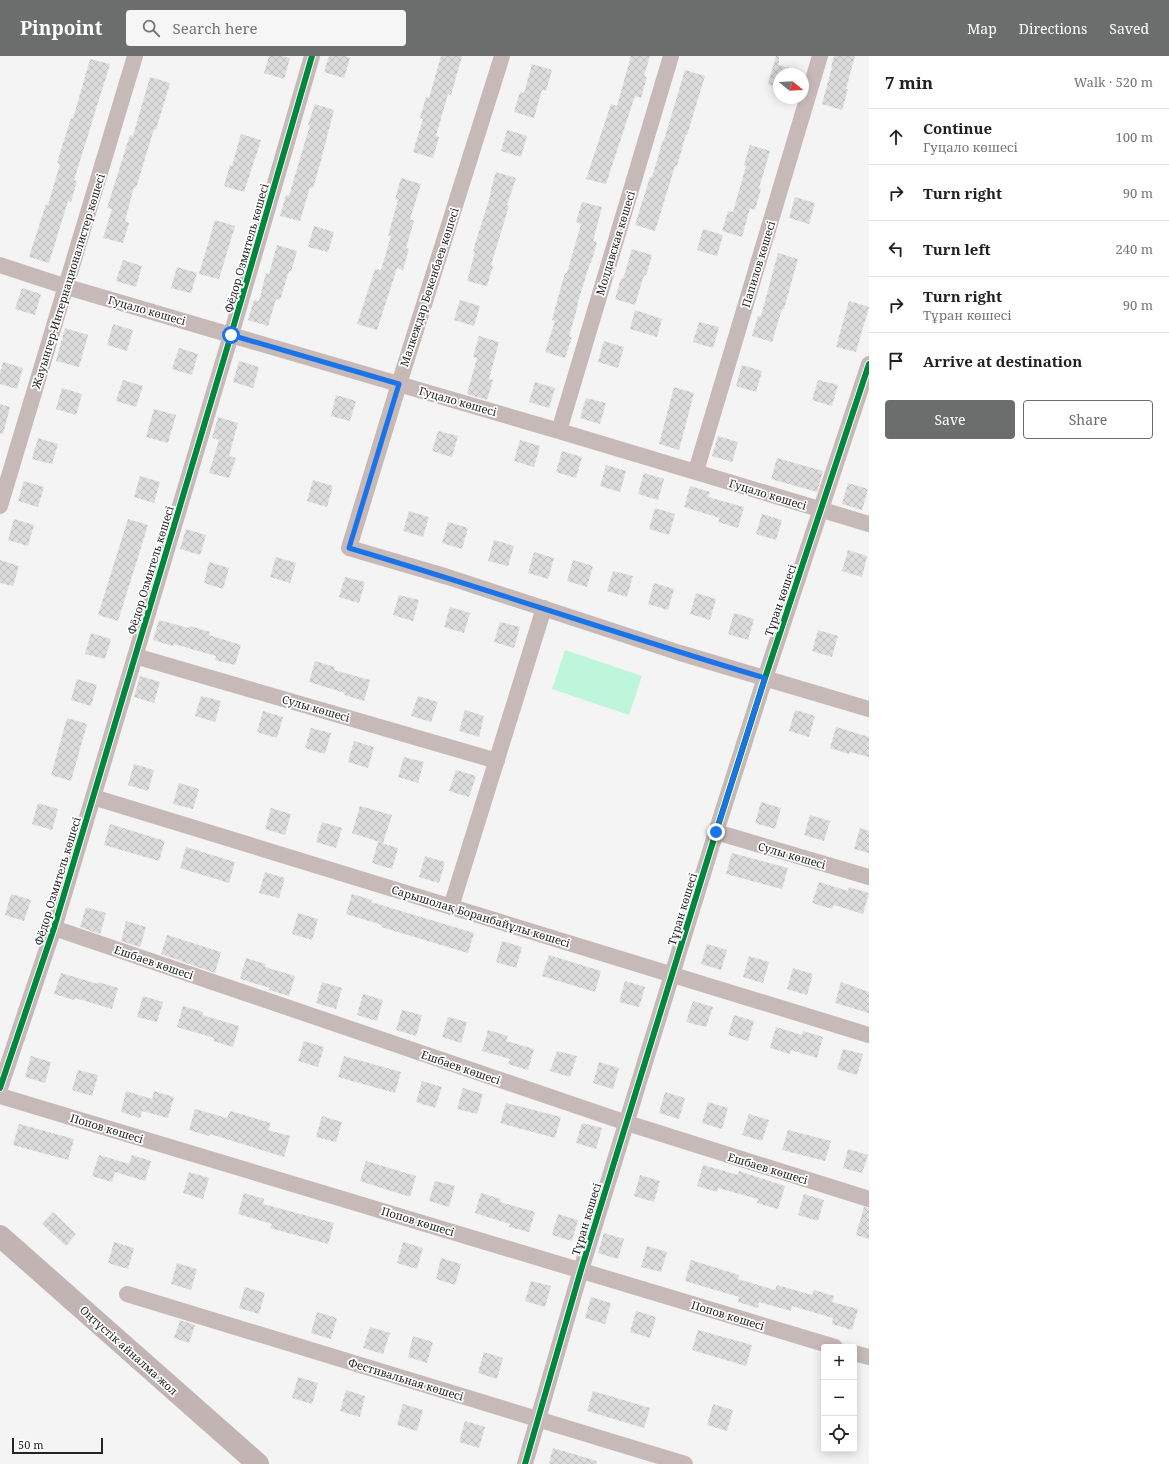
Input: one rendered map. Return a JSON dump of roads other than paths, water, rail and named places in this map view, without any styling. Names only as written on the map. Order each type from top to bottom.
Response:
[{"type":"highway","name":"Оңтүстік айналма жол","points":[[0,1236],[258,1464]]},
{"type":"street","name":"Жауынгер-Интернационалистер көшесі","points":[[0,506],[67,287],[135,56]]},
{"type":"street","name":"Фёдор Озмитель көшесі","points":[[0,1088],[54,928],[231,335],[312,56]]},
{"type":"street","name":"Малкеждар Бөкенбаев көшесі","points":[[502,56],[349,548],[448,577],[680,653],[869,709]]},
{"type":"street","name":"Молдавская көшесі","points":[[559,431],[671,56]]},
{"type":"street","name":"Папилов көшесі","points":[[696,471],[820,56]]},
{"type":"street","name":"Гуцало көшесі","points":[[0,266],[67,287],[696,471],[869,524]]},
{"type":"street","name":"Тұран көшесі","points":[[525,1464],[581,1270],[716,832],[765,678],[869,364]]},
{"type":"street","points":[[451,907],[544,608]]},
{"type":"street","name":"Сулы көшесі","points":[[135,656],[497,761]]},
{"type":"street","name":"Сарышолақ Боранбайұлы көшесі","points":[[93,797],[451,907],[672,977],[869,1035]]},
{"type":"street","name":"Сулы көшесі","points":[[716,832],[869,877]]},
{"type":"street","name":"Ешбаев көшесі","points":[[54,928],[627,1123],[869,1199]]},
{"type":"street","name":"Попов көшесі","points":[[0,1096],[825,1344]]},
{"type":"street","name":"Фестивальная көшесі","points":[[127,1294],[685,1464]]},
{"type":"street","points":[[857,1354],[869,1357]]}]
